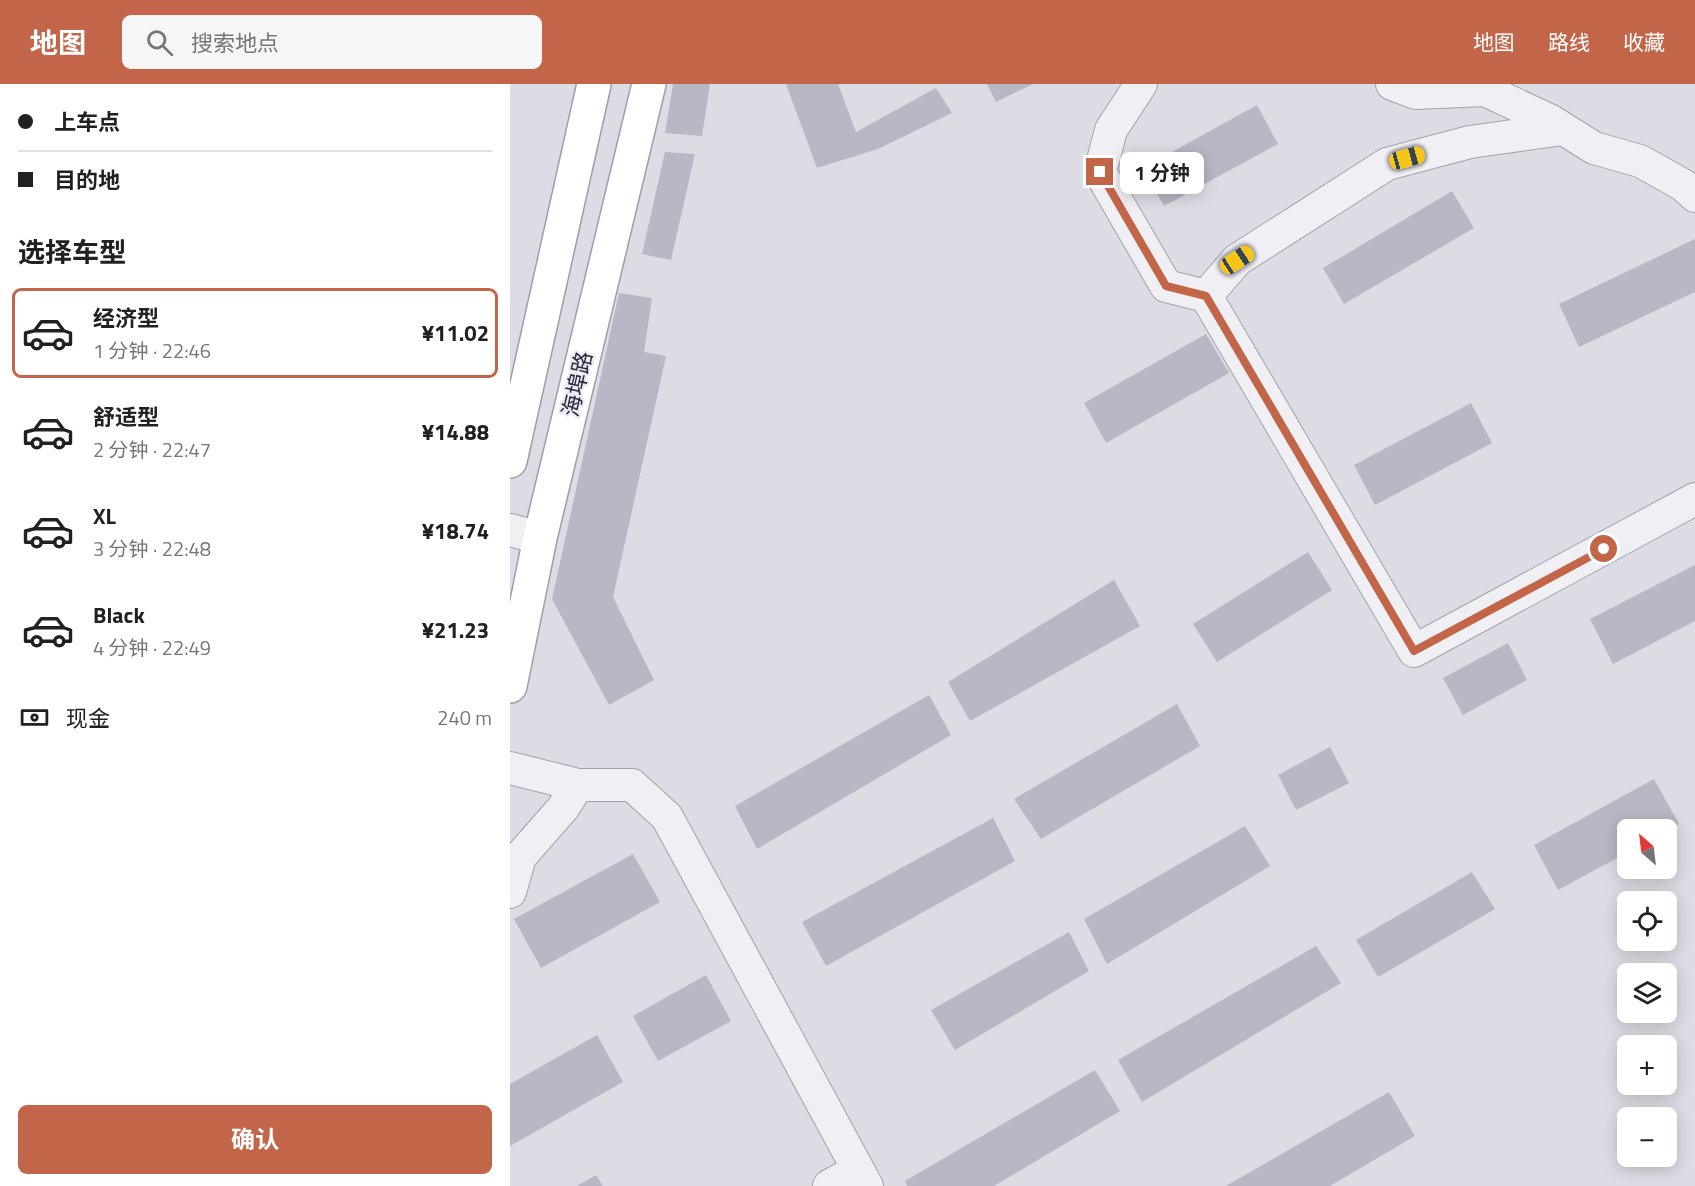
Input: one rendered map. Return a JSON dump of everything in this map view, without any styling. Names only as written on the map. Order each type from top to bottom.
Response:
[{"type":"main road","points":[[510,461],[594,84]]},
{"type":"main road","name":"海埠路","points":[[510,686],[525,534],[649,84]]},
{"type":"street","points":[[1141,84],[1111,130],[1100,172],[1166,286],[1206,296],[1414,651],[1695,499]]},
{"type":"street","points":[[1392,84],[1416,93],[1485,90],[1563,129],[1594,148],[1640,161],[1683,185],[1695,196]]},
{"type":"street","points":[[1206,296],[1237,260],[1387,164],[1470,142],[1563,129]]},
{"type":"street","points":[[510,768],[578,785],[632,784],[667,817],[863,1178],[829,1186]]},
{"type":"street","points":[[510,892],[520,856],[563,807],[578,785]]},
{"type":"building","points":[[673,84],[710,84],[702,136],[665,133]]},
{"type":"building","points":[[786,84],[838,84],[856,132],[936,88],[952,113],[878,149],[817,168]]},
{"type":"building","points":[[987,84],[1033,84],[996,102]]},
{"type":"building","points":[[1257,105],[1278,144],[1164,206],[1143,168]]},
{"type":"building","points":[[665,152],[695,154],[671,260],[642,254]]},
{"type":"building","points":[[1452,191],[1474,228],[1344,304],[1323,268]]},
{"type":"building","points":[[1695,239],[1695,292],[1579,347],[1559,304]]},
{"type":"building","points":[[619,293],[652,298],[644,352],[666,356],[613,597],[654,680],[609,705],[552,599]]},
{"type":"building","points":[[1206,334],[1229,373],[1106,443],[1084,403]]},
{"type":"building","points":[[1471,403],[1492,443],[1375,505],[1354,465]]},
{"type":"building","points":[[1308,552],[1332,590],[1217,662],[1193,624]]},
{"type":"building","points":[[1695,565],[1695,621],[1613,664],[1590,619]]},
{"type":"building","points":[[1114,580],[1140,626],[970,721],[948,682]]},
{"type":"building","points":[[1508,643],[1527,680],[1463,715],[1443,678]]},
{"type":"building","points":[[929,695],[951,735],[757,849],[735,806]]},
{"type":"building","points":[[1177,704],[1200,746],[1041,839],[1014,799]]},
{"type":"building","points":[[1330,747],[1349,783],[1296,810],[1278,775]]},
{"type":"building","points":[[1654,779],[1676,819],[1617,819],[1617,858],[1558,890],[1534,845]]},
{"type":"building","points":[[993,818],[1015,861],[826,966],[802,922]]},
{"type":"building","points":[[1245,826],[1270,866],[1107,964],[1084,919]]},
{"type":"building","points":[[633,854],[660,902],[541,968],[514,919]]},
{"type":"building","points":[[1472,872],[1495,909],[1378,977],[1356,940]]},
{"type":"building","points":[[1069,932],[1089,971],[955,1050],[931,1010]]},
{"type":"building","points":[[1316,946],[1341,983],[1142,1102],[1118,1060]]},
{"type":"building","points":[[706,975],[731,1021],[658,1061],[633,1016]]},
{"type":"building","points":[[597,1035],[623,1082],[510,1146],[510,1084]]},
{"type":"building","points":[[1095,1070],[1120,1111],[994,1186],[907,1186],[905,1181]]},
{"type":"building","points":[[1389,1092],[1415,1136],[1330,1186],[1226,1186]]},
{"type":"building","points":[[596,1175],[603,1186],[577,1186]]},
{"type":"route","points":[[1100,172],[1166,286],[1206,296],[1414,651],[1604,549]]}]
